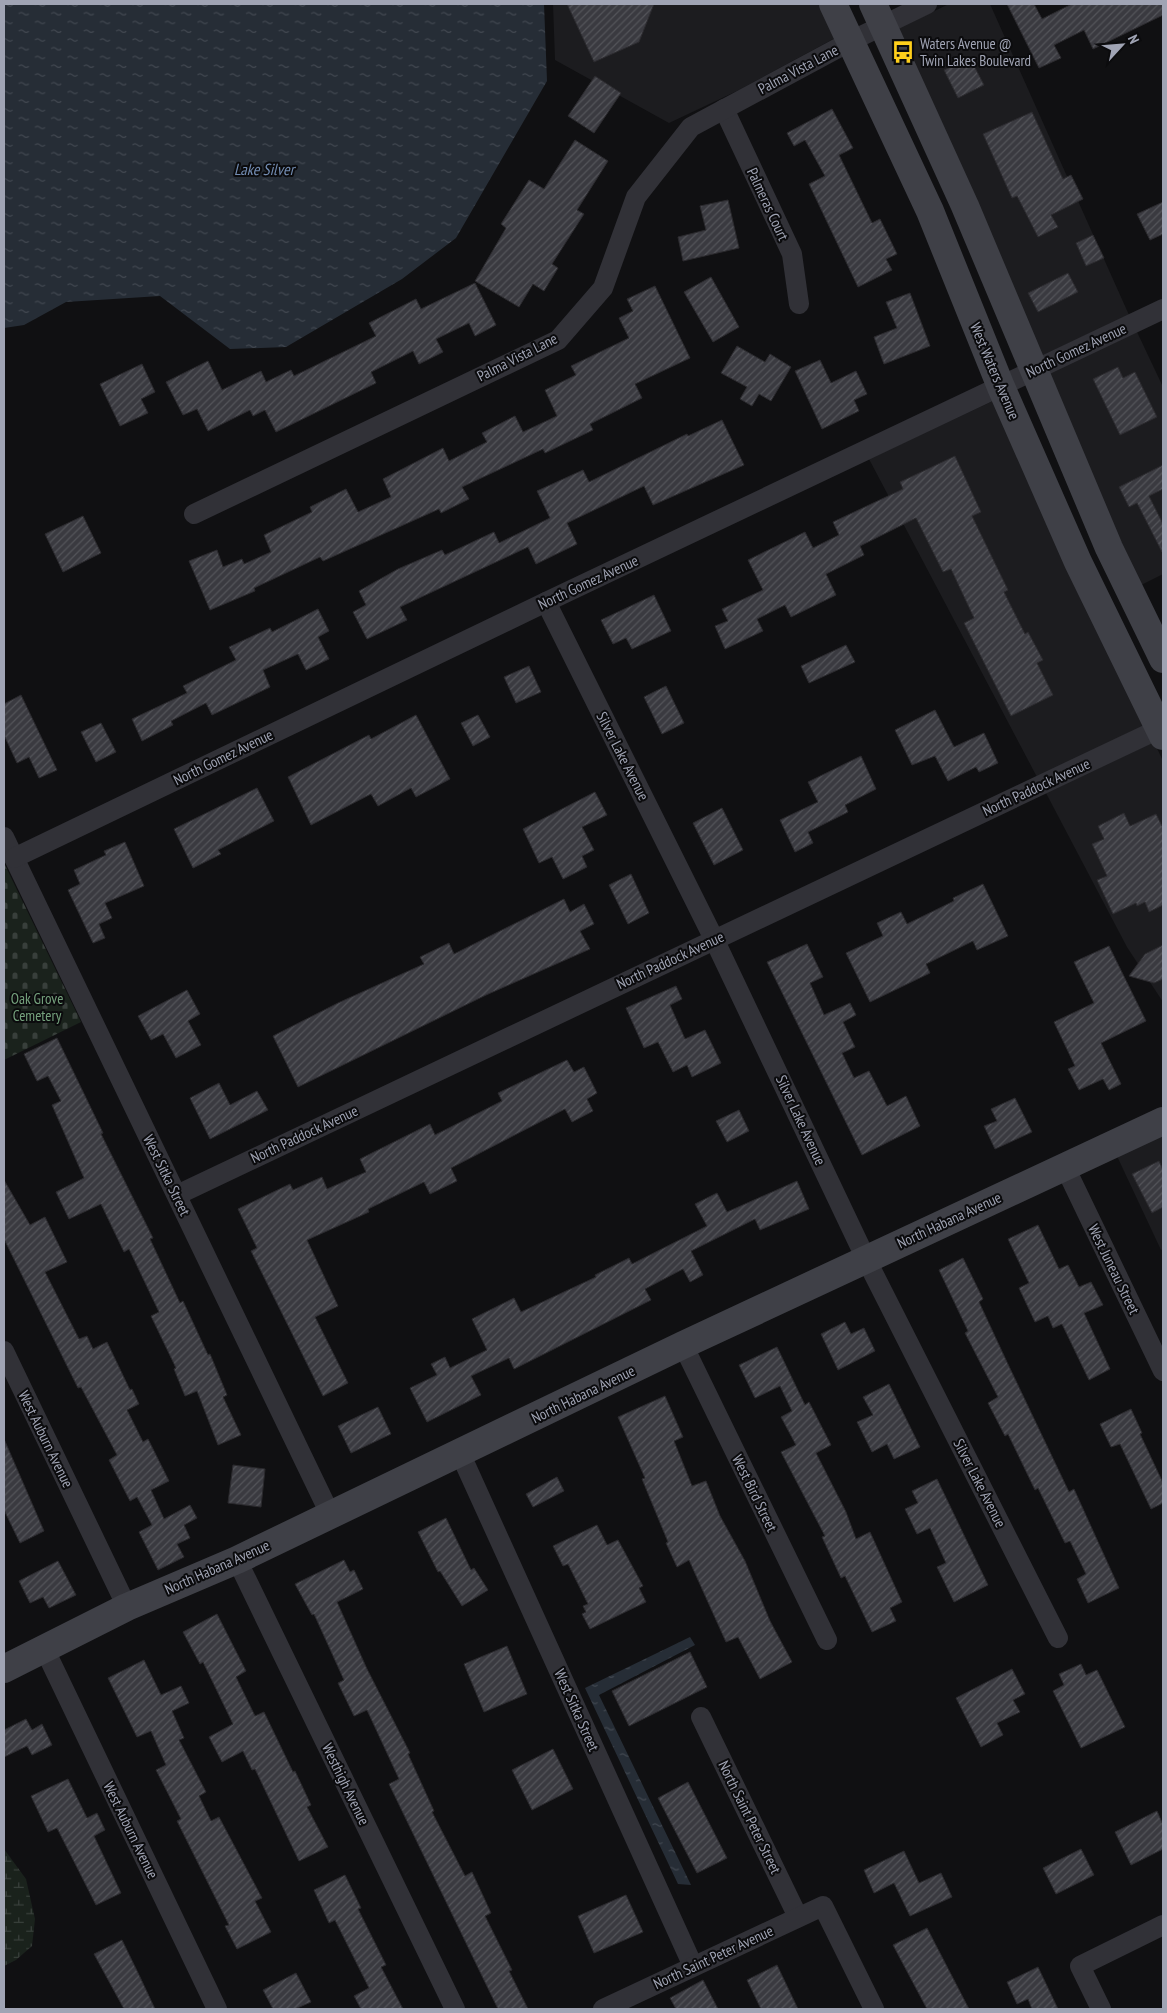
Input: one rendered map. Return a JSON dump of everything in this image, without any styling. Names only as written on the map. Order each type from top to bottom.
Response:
[{"type":"main road","name":"West Waters Avenue","points":[[834,4],[930,212],[1001,387],[1078,562],[1162,730]]},
{"type":"main road","points":[[879,14],[965,206],[1032,370],[1109,548],[1163,659]]},
{"type":"main road","name":"North Habana Avenue","points":[[4,1669],[128,1607],[236,1560],[683,1345],[1163,1121]]},
{"type":"street","name":"Palma Vista Lane","points":[[194,514],[558,340],[603,288],[636,197],[691,127],[851,41],[879,14],[927,4]]},
{"type":"street","name":"Palmeras Court","points":[[724,109],[792,254],[799,304]]},
{"type":"street","name":"North Gomez Avenue","points":[[14,858],[546,602],[1163,309]]},
{"type":"street","name":"Silver Lake Avenue","points":[[546,602],[714,938],[866,1259],[1058,1638]]},
{"type":"street","name":"North Paddock Avenue","points":[[177,1195],[714,938],[1162,730]]},
{"type":"street","name":"West Sitka Street","points":[[4,837],[330,1514]]},
{"type":"street","name":"West Juneau Street","points":[[1065,1167],[1163,1372]]},
{"type":"street","name":"West Bird Street","points":[[683,1345],[827,1640]]},
{"type":"street","name":"West Auburn Avenue","points":[[4,1351],[128,1607]]},
{"type":"street","name":"West Sitka Street","points":[[460,1453],[693,1966]]},
{"type":"street","name":"Westhigh Avenue","points":[[236,1560],[455,2009]]},
{"type":"street","name":"West Auburn Avenue","points":[[45,1650],[217,2009]]},
{"type":"street","name":"North Saint Peter Street","points":[[701,1718],[798,1917]]},
{"type":"street","name":"North Saint Peter Avenue","points":[[603,2009],[642,2001],[693,1966],[823,1906],[874,2009]]},
{"type":"street","points":[[1101,2009],[1080,1966],[1163,1925]]},
{"type":"shaded area","points":[[553,4],[822,4],[837,37],[739,90],[669,123],[555,60]]},
{"type":"shaded area","points":[[949,4],[990,4],[1129,315],[1039,357],[897,29]]},
{"type":"shaded area","points":[[1137,332],[1163,387],[1163,574],[1139,586],[1046,374]]},
{"type":"shaded area","points":[[995,400],[1145,725],[1037,777],[869,459]]},
{"type":"shaded area","points":[[1154,742],[1163,761],[1163,1002],[1127,947],[1046,793]]},
{"type":"shaded area","points":[[1163,1131],[1163,1249],[1161,1250],[1116,1154]]},
{"type":"green space","name":"Oak Grove Cemetery","points":[[4,863],[81,1022],[4,1060]]},
{"type":"green space","points":[[4,1849],[26,1879],[35,1919],[32,1946],[16,1960],[4,1966]]},
{"type":"water","name":"Lake Silver","points":[[4,4],[544,4],[547,81],[456,238],[402,279],[286,347],[230,349],[160,296],[66,302],[24,325],[4,328]]},
{"type":"water","points":[[690,1637],[695,1645],[599,1695],[691,1885],[678,1884],[585,1688]]},
{"type":"building","points":[[567,4],[654,4],[639,42],[594,62]]},
{"type":"building","points":[[1007,4],[1034,4],[1042,19],[1072,4],[1163,4],[1163,15],[1093,49],[1084,30],[1054,45],[1061,58],[1039,68]]},
{"type":"building","points":[[970,58],[984,85],[958,98],[944,70]]},
{"type":"building","points":[[595,76],[621,93],[594,133],[568,116]]},
{"type":"building","points":[[832,109],[853,148],[839,155],[872,223],[880,219],[897,254],[886,259],[892,270],[858,287],[809,184],[825,176],[805,140],[794,146],[787,133]]},
{"type":"building","points":[[1032,112],[1063,179],[1071,175],[1083,199],[1051,215],[1058,227],[1038,237],[1017,196],[1012,198],[983,134]]},
{"type":"building","points":[[575,140],[608,161],[577,210],[584,214],[552,264],[558,268],[544,291],[533,284],[519,307],[475,281],[506,228],[501,224],[529,180],[544,189]]},
{"type":"building","points":[[728,200],[739,248],[683,261],[678,237],[706,230],[700,206]]},
{"type":"building","points":[[1163,202],[1163,234],[1150,240],[1137,214]]},
{"type":"building","points":[[1093,235],[1104,258],[1086,266],[1076,243]]},
{"type":"building","points":[[1068,273],[1078,292],[1038,312],[1028,293]]},
{"type":"building","points":[[711,277],[739,327],[713,342],[684,292]]},
{"type":"building","points":[[475,283],[496,325],[475,336],[469,323],[436,339],[443,352],[419,364],[413,351],[371,372],[376,383],[276,432],[265,410],[253,416],[250,410],[208,431],[197,409],[183,415],[166,382],[208,361],[222,390],[261,371],[266,382],[291,370],[294,376],[376,336],[369,323],[416,299],[421,309]]},
{"type":"building","points":[[655,286],[690,358],[635,384],[642,398],[590,424],[593,430],[545,453],[543,449],[462,487],[469,499],[441,513],[439,509],[323,561],[320,557],[254,588],[255,591],[210,610],[189,561],[217,550],[223,567],[242,559],[244,564],[271,552],[264,535],[312,512],[310,507],[346,489],[358,512],[391,497],[383,479],[443,448],[449,461],[487,442],[482,433],[515,416],[523,432],[557,416],[545,390],[576,375],[571,366],[629,338],[619,318],[633,311],[627,299]]},
{"type":"building","points":[[910,293],[930,346],[884,364],[874,337],[897,328],[886,302]]},
{"type":"building","points":[[737,346],[765,362],[770,354],[791,367],[771,401],[759,394],[752,406],[740,399],[747,387],[721,373]]},
{"type":"building","points":[[820,360],[831,383],[856,371],[867,394],[854,400],[859,411],[822,429],[795,371]]},
{"type":"building","points":[[142,364],[155,392],[141,399],[148,413],[120,426],[100,384]]},
{"type":"building","points":[[1118,367],[1123,378],[1135,372],[1157,417],[1120,435],[1093,379]]},
{"type":"building","points":[[722,420],[744,465],[653,505],[644,486],[567,523],[577,544],[536,564],[528,547],[400,607],[407,620],[367,639],[353,612],[366,605],[359,591],[398,569],[442,550],[445,555],[494,532],[499,543],[550,518],[537,491],[583,470],[589,482],[687,434],[688,436]]},
{"type":"building","points":[[955,456],[981,512],[972,516],[1008,590],[1004,592],[1025,634],[1028,632],[1043,660],[1037,663],[1053,695],[1011,716],[964,623],[974,618],[951,569],[943,572],[916,518],[860,546],[864,555],[826,574],[836,595],[791,617],[785,605],[757,619],[763,631],[725,649],[715,626],[728,621],[722,609],[763,590],[748,560],[805,532],[813,548],[839,535],[833,522],[903,489],[900,482]]},
{"type":"building","points":[[1163,465],[1163,489],[1149,496],[1163,524],[1162,552],[1137,503],[1129,507],[1119,487]]},
{"type":"building","points":[[83,516],[101,553],[63,572],[45,534]]},
{"type":"building","points":[[654,595],[671,631],[632,649],[626,638],[613,644],[601,620]]},
{"type":"building","points":[[318,609],[329,631],[318,637],[329,659],[306,670],[298,654],[263,670],[270,687],[212,715],[206,703],[171,721],[173,725],[142,741],[132,719],[187,693],[183,686],[236,660],[229,647],[270,628],[272,632]]},
{"type":"building","points":[[846,645],[855,662],[809,683],[801,666]]},
{"type":"building","points":[[529,666],[541,692],[516,703],[504,677]]},
{"type":"building","points":[[666,686],[684,723],[662,734],[644,697]]},
{"type":"building","points":[[21,695],[57,770],[39,778],[29,757],[17,763],[4,735],[4,704]]},
{"type":"building","points":[[935,710],[954,747],[984,733],[998,763],[979,772],[976,767],[948,781],[935,756],[912,765],[895,730]]},
{"type":"building","points":[[416,715],[450,779],[416,797],[411,788],[378,806],[371,794],[311,825],[288,777],[369,735],[371,739]]},
{"type":"building","points":[[478,715],[490,737],[473,746],[461,723]]},
{"type":"building","points":[[101,723],[116,752],[96,762],[81,732]]},
{"type":"building","points":[[861,756],[876,789],[845,805],[848,812],[808,832],[813,843],[795,852],[780,820],[818,802],[808,782]]},
{"type":"building","points":[[257,788],[274,821],[218,850],[221,854],[193,868],[174,829]]},
{"type":"building","points":[[595,792],[607,815],[582,827],[594,850],[582,856],[587,867],[563,879],[552,857],[539,863],[523,829]]},
{"type":"building","points":[[722,808],[743,850],[714,865],[693,823]]},
{"type":"building","points":[[1124,813],[1130,826],[1156,814],[1163,828],[1163,905],[1149,912],[1145,902],[1137,906],[1136,903],[1113,914],[1097,880],[1107,876],[1092,844],[1104,839],[1098,826]]},
{"type":"building","points":[[125,842],[144,886],[105,903],[112,918],[99,924],[105,938],[93,943],[68,890],[80,884],[74,870],[106,855],[104,851]]},
{"type":"building","points":[[631,874],[649,913],[628,924],[609,885]]},
{"type":"building","points":[[983,884],[1008,936],[977,950],[973,941],[926,964],[930,973],[870,1002],[846,953],[883,936],[877,923],[901,912],[907,924],[954,901],[953,898]]},
{"type":"building","points":[[564,899],[570,912],[584,904],[594,924],[580,931],[590,949],[486,995],[298,1087],[273,1036],[338,1003],[424,964],[420,957],[449,943],[454,954]]},
{"type":"building","points":[[807,944],[823,977],[810,983],[824,1015],[850,1003],[856,1015],[843,1022],[855,1047],[842,1053],[854,1078],[869,1071],[887,1106],[906,1096],[920,1126],[862,1155],[767,962]]},
{"type":"building","points":[[1163,945],[1163,979],[1154,983],[1129,976],[1145,954]]},
{"type":"building","points":[[1109,946],[1146,1021],[1101,1043],[1121,1084],[1109,1090],[1103,1079],[1079,1090],[1068,1069],[1075,1066],[1054,1022],[1094,1003],[1074,962]]},
{"type":"building","points":[[676,986],[682,999],[670,1005],[685,1039],[705,1030],[721,1063],[692,1077],[687,1065],[673,1072],[658,1042],[644,1048],[626,1008]]},
{"type":"building","points":[[187,990],[200,1014],[188,1021],[201,1045],[176,1058],[163,1034],[151,1040],[138,1016]]},
{"type":"building","points":[[57,1038],[103,1133],[101,1134],[153,1238],[150,1239],[180,1303],[183,1301],[208,1355],[210,1354],[227,1395],[223,1397],[241,1435],[218,1445],[197,1391],[185,1396],[174,1369],[176,1368],[151,1316],[159,1312],[129,1249],[124,1252],[101,1204],[69,1219],[56,1192],[84,1178],[52,1105],[61,1101],[48,1076],[37,1081],[24,1054]]},
{"type":"building","points":[[567,1060],[574,1072],[584,1067],[597,1093],[587,1099],[593,1111],[572,1122],[565,1109],[451,1168],[457,1181],[430,1194],[424,1182],[368,1209],[369,1212],[307,1240],[338,1306],[315,1317],[348,1383],[323,1396],[251,1251],[257,1248],[238,1209],[290,1184],[293,1190],[322,1177],[327,1189],[366,1172],[360,1159],[430,1124],[435,1135],[502,1101],[498,1093]]},
{"type":"building","points":[[219,1083],[230,1105],[257,1091],[268,1110],[210,1139],[190,1098]]},
{"type":"building","points":[[1015,1098],[1032,1132],[995,1149],[984,1126],[997,1121],[991,1109]]},
{"type":"building","points":[[739,1110],[749,1131],[727,1142],[716,1121]]},
{"type":"building","points":[[1159,1161],[1163,1170],[1163,1207],[1152,1213],[1132,1174]]},
{"type":"building","points":[[4,1180],[30,1225],[45,1217],[67,1262],[45,1272],[79,1339],[87,1336],[93,1349],[107,1342],[130,1390],[132,1389],[139,1404],[127,1410],[143,1442],[148,1439],[169,1481],[151,1490],[164,1519],[190,1505],[197,1518],[184,1525],[190,1538],[177,1544],[184,1557],[158,1570],[139,1532],[152,1525],[137,1497],[130,1501],[109,1460],[117,1455],[81,1387],[78,1388],[4,1239]]},
{"type":"building","points":[[797,1181],[809,1209],[760,1230],[755,1219],[691,1251],[703,1275],[690,1282],[683,1269],[645,1289],[651,1300],[514,1369],[509,1358],[471,1376],[481,1395],[427,1422],[410,1388],[437,1375],[431,1364],[445,1357],[450,1368],[487,1350],[472,1319],[514,1298],[521,1312],[596,1277],[595,1275],[629,1258],[632,1264],[707,1226],[695,1204],[717,1193],[727,1212]]},
{"type":"building","points":[[1038,1225],[1059,1269],[1068,1265],[1079,1287],[1091,1282],[1103,1305],[1084,1313],[1110,1369],[1089,1380],[1062,1324],[1053,1328],[1048,1316],[1035,1322],[1019,1288],[1029,1283],[1008,1239]]},
{"type":"building","points":[[963,1258],[983,1299],[979,1302],[1006,1360],[1069,1492],[1074,1489],[1119,1588],[1088,1603],[1077,1579],[1086,1574],[1070,1541],[1065,1543],[1038,1488],[1035,1490],[1008,1434],[1005,1436],[988,1403],[998,1397],[965,1333],[968,1331],[939,1270]]},
{"type":"building","points":[[845,1322],[851,1334],[864,1328],[875,1351],[838,1370],[821,1334]]},
{"type":"building","points":[[777,1347],[805,1405],[809,1402],[831,1445],[816,1453],[846,1512],[856,1539],[870,1532],[902,1602],[890,1608],[896,1621],[872,1632],[845,1576],[841,1578],[822,1537],[825,1536],[781,1452],[796,1445],[781,1417],[792,1411],[780,1386],[755,1398],[739,1365]]},
{"type":"building","points":[[889,1384],[920,1447],[894,1459],[887,1444],[872,1452],[857,1422],[873,1415],[863,1397]]},
{"type":"building","points":[[665,1396],[683,1437],[674,1441],[692,1486],[706,1481],[720,1516],[745,1561],[770,1621],[792,1662],[760,1679],[738,1637],[726,1642],[689,1560],[677,1567],[642,1479],[645,1478],[618,1417]]},
{"type":"building","points":[[378,1407],[391,1434],[351,1453],[338,1426]]},
{"type":"building","points":[[1131,1409],[1142,1433],[1140,1434],[1163,1483],[1163,1503],[1151,1509],[1120,1444],[1111,1447],[1100,1424]]},
{"type":"building","points":[[4,1439],[44,1531],[20,1543],[4,1510]]},
{"type":"building","points":[[233,1465],[265,1469],[261,1507],[228,1503]]},
{"type":"building","points":[[557,1477],[564,1491],[533,1507],[526,1494]]},
{"type":"building","points":[[937,1479],[988,1585],[954,1602],[937,1567],[946,1563],[930,1528],[917,1534],[905,1509],[918,1503],[912,1491]]},
{"type":"building","points":[[446,1518],[471,1570],[474,1568],[488,1590],[462,1606],[440,1571],[438,1572],[418,1532]]},
{"type":"building","points":[[597,1525],[607,1545],[618,1540],[643,1586],[639,1588],[646,1602],[590,1629],[582,1614],[586,1612],[583,1606],[588,1604],[568,1564],[563,1566],[553,1546]]},
{"type":"building","points":[[344,1560],[350,1572],[354,1570],[363,1589],[337,1602],[367,1669],[410,1753],[408,1754],[434,1811],[432,1812],[465,1876],[472,1872],[491,1913],[485,1916],[512,1970],[509,1971],[528,2009],[498,2009],[389,1784],[399,1779],[367,1710],[354,1716],[338,1683],[344,1680],[314,1614],[312,1615],[295,1584]]},
{"type":"building","points":[[58,1561],[76,1595],[49,1608],[43,1597],[30,1603],[19,1581]]},
{"type":"building","points":[[217,1614],[246,1671],[236,1677],[255,1716],[264,1712],[293,1772],[295,1771],[311,1805],[307,1807],[328,1847],[299,1861],[255,1769],[252,1770],[243,1751],[222,1762],[209,1737],[233,1724],[203,1662],[200,1664],[183,1632]]},
{"type":"building","points":[[507,1646],[527,1694],[484,1712],[464,1664]]},
{"type":"building","points":[[690,1652],[707,1687],[629,1726],[612,1691]]},
{"type":"building","points":[[144,1660],[161,1695],[181,1686],[189,1703],[172,1711],[184,1738],[179,1740],[206,1792],[199,1796],[211,1821],[219,1817],[262,1898],[255,1901],[271,1932],[237,1949],[225,1926],[229,1925],[177,1821],[181,1819],[156,1770],[166,1765],[151,1731],[137,1737],[108,1678]]},
{"type":"building","points":[[1081,1664],[1086,1675],[1097,1670],[1125,1727],[1081,1748],[1053,1691],[1064,1685],[1059,1674]]},
{"type":"building","points":[[1012,1669],[1025,1694],[1013,1700],[1020,1712],[997,1723],[1003,1735],[981,1747],[956,1698]]},
{"type":"building","points":[[26,1719],[32,1730],[42,1724],[52,1745],[32,1755],[27,1746],[4,1757],[4,1730]]},
{"type":"building","points":[[553,1749],[573,1789],[532,1810],[512,1770]]},
{"type":"building","points":[[68,1779],[87,1818],[97,1813],[105,1830],[94,1836],[121,1893],[96,1905],[57,1828],[48,1832],[31,1796]]},
{"type":"building","points":[[688,1782],[727,1858],[697,1873],[658,1798]]},
{"type":"building","points":[[1157,1811],[1163,1825],[1163,1849],[1131,1865],[1115,1832]]},
{"type":"building","points":[[1081,1849],[1094,1875],[1056,1894],[1043,1868]]},
{"type":"building","points":[[904,1851],[919,1883],[941,1873],[952,1897],[910,1916],[894,1883],[874,1893],[864,1870]]},
{"type":"building","points":[[345,1875],[361,1908],[358,1909],[386,1965],[381,1967],[403,2009],[361,2009],[354,1996],[369,1988],[335,1920],[329,1923],[314,1890]]},
{"type":"building","points":[[626,1895],[643,1932],[594,1953],[578,1916]]},
{"type":"building","points":[[927,1928],[969,2009],[927,2009],[893,1945]]},
{"type":"building","points":[[122,1940],[155,2009],[124,2009],[94,1954]]},
{"type":"building","points":[[777,1965],[798,2009],[761,2009],[747,1980]]},
{"type":"building","points":[[1038,1967],[1058,2009],[1032,2009],[1028,1999],[1017,2004],[1007,1982]]},
{"type":"building","points":[[296,1973],[311,2002],[295,2009],[273,2009],[263,1990]]},
{"type":"building","points":[[703,1980],[718,2009],[676,2009],[670,1998]]},
{"type":"place","name":"Waters Avenue @ Twin Lakes Boulevard","points":[[903,52]]}]
